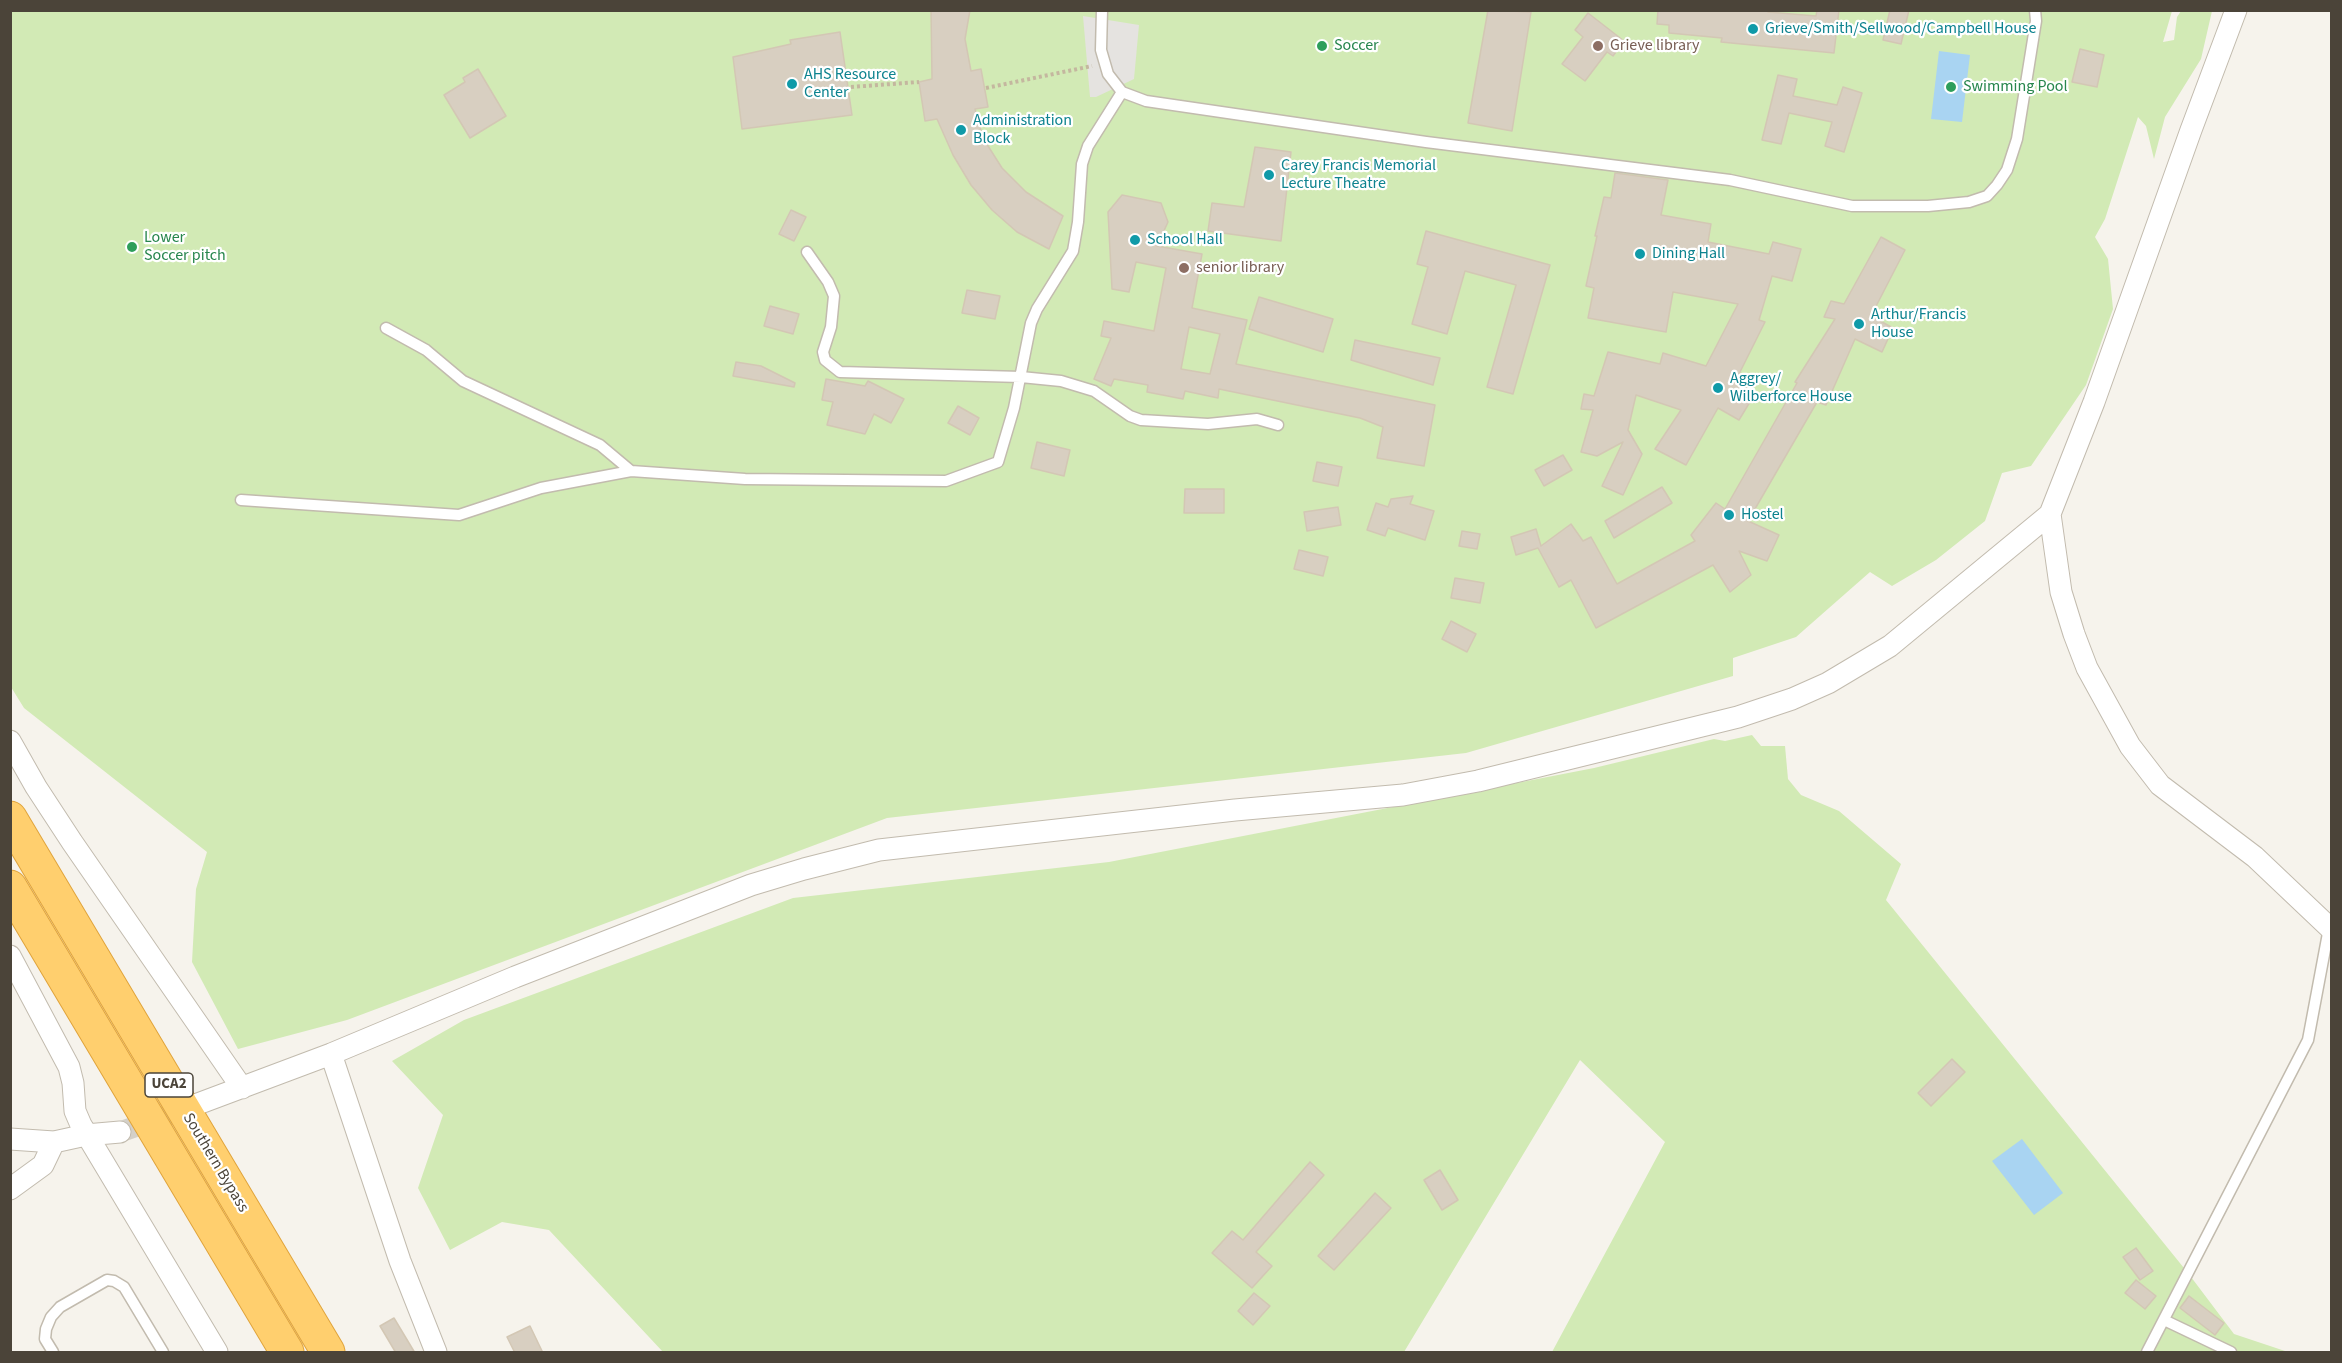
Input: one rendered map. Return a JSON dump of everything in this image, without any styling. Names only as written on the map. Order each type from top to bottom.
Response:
[{"type":"highway","name":"Southern Bypass","points":[[10,818],[328,1353]]},
{"type":"highway","name":"UCA2","points":[[10,887],[286,1353]]},
{"type":"street","points":[[195,1105],[331,1054],[515,977],[751,885],[879,850],[1212,812],[1403,795],[1478,781],[1738,717],[1792,699],[1828,683],[1890,646],[2050,514],[2094,402],[2236,10]]},
{"type":"street","points":[[2050,514],[2061,592],[2074,634],[2087,668],[2130,746],[2160,785],[2255,857],[2330,929]]},
{"type":"street","points":[[10,741],[36,787],[72,842],[242,1088]]},
{"type":"street","points":[[10,957],[69,1067],[75,1096],[75,1111],[86,1135],[218,1353]]},
{"type":"street","points":[[331,1054],[400,1261],[436,1353]]},
{"type":"street","points":[[10,1139],[54,1142],[86,1135],[120,1132]]},
{"type":"street","points":[[10,1189],[43,1165],[54,1142]]},
{"type":"lane","points":[[1102,10],[1101,50],[1108,74],[1122,92],[1146,101],[1281,122],[1730,180],[1852,206],[1928,206],[1969,202],[1986,196],[1997,185],[2007,170],[2017,139],[2036,10]]},
{"type":"lane","points":[[242,500],[459,515],[541,488],[631,471],[745,479],[946,482],[998,462],[1014,408],[1031,323],[1037,309],[1073,251],[1078,222],[1082,165],[1088,146],[1122,92]]},
{"type":"lane","points":[[807,252],[828,282],[834,296],[831,327],[823,352],[825,360],[840,372],[1021,377],[1061,381],[1094,391],[1130,416],[1141,420],[1208,424],[1257,419],[1278,424]]},
{"type":"lane","points":[[386,328],[426,350],[462,381],[600,445],[631,471]]},
{"type":"lane","points":[[2147,1353],[2308,1040],[2330,929]]},
{"type":"lane","points":[[53,1353],[45,1339],[51,1317],[60,1307],[106,1280],[114,1281],[124,1287],[163,1353]]},
{"type":"lane","points":[[2164,1320],[2231,1353]]},
{"type":"path","points":[[986,88],[1105,63]]},
{"type":"path","points":[[851,87],[919,82]]},
{"type":"green space","points":[[11,11],[2172,11],[2163,42],[2174,40],[2177,17],[2181,11],[2212,11],[2201,59],[2165,117],[2154,159],[2146,126],[2138,117],[2105,219],[2095,237],[2108,259],[2113,309],[2086,385],[2031,466],[2002,473],[1985,521],[1936,560],[1892,586],[1870,572],[1796,637],[1733,658],[1733,676],[1466,753],[887,818],[347,1020],[238,1049],[192,962],[196,889],[207,852],[24,708],[11,687]]},
{"type":"green space","points":[[1752,735],[1761,746],[1785,746],[1788,779],[1801,795],[1839,811],[1901,864],[1886,900],[2188,1273],[2234,1334],[2288,1352],[1552,1352],[1665,1142],[1580,1060],[1404,1352],[663,1352],[549,1230],[502,1222],[450,1250],[418,1188],[443,1115],[392,1061],[464,1020],[793,898],[1109,862],[1594,768],[1714,739],[1725,741]]},
{"type":"shaded area","points":[[1083,16],[1139,25],[1134,79],[1096,97],[1090,97]]},
{"type":"water","name":"Swimming Pool","points":[[1939,51],[1970,55],[1962,122],[1931,119]]},
{"type":"water","points":[[2022,1139],[2063,1193],[2034,1215],[1992,1161]]},
{"type":"building","name":"Administration Block","points":[[931,10],[970,10],[965,39],[971,71],[981,69],[988,107],[975,109],[983,138],[1002,168],[1026,192],[1063,216],[1049,249],[1017,232],[992,210],[971,185],[953,155],[937,119],[925,121],[919,82],[932,79]]},
{"type":"building","points":[[1488,10],[1531,12],[1512,131],[1468,123]]},
{"type":"building","name":"Grieve/Smith/Sellwood/Campbell House","points":[[1658,10],[1768,10],[1768,12],[1816,16],[1817,10],[1839,10],[1834,53],[1721,42],[1722,38],[1669,33],[1669,25],[1657,24]]},
{"type":"building","points":[[1890,10],[1909,10],[1901,44],[1883,40]]},
{"type":"building","name":"Grieve library","points":[[1588,13],[1624,41],[1613,56],[1607,52],[1585,81],[1562,64],[1583,37],[1575,30]]},
{"type":"building","name":"AHS Resource Center","points":[[840,32],[852,115],[742,129],[733,57],[791,44],[790,40]]},
{"type":"building","points":[[2080,49],[2104,55],[2097,87],[2072,82]]},
{"type":"building","points":[[478,69],[506,116],[470,138],[444,95],[465,82],[463,78]]},
{"type":"building","points":[[1778,75],[1797,79],[1793,96],[1837,105],[1843,87],[1862,93],[1844,152],[1825,146],[1832,122],[1789,113],[1781,144],[1762,140]]},
{"type":"building","points":[[1255,147],[1291,152],[1281,241],[1208,231],[1212,203],[1244,207]]},
{"type":"building","points":[[1615,173],[1668,180],[1661,215],[1711,224],[1708,242],[1769,254],[1773,242],[1801,249],[1792,281],[1772,276],[1759,320],[1765,322],[1735,382],[1756,392],[1739,420],[1718,408],[1686,465],[1655,449],[1681,410],[1636,395],[1628,430],[1642,454],[1623,495],[1602,486],[1623,442],[1597,456],[1581,452],[1593,410],[1581,409],[1584,394],[1594,396],[1608,352],[1660,364],[1663,353],[1706,366],[1738,304],[1673,292],[1666,332],[1588,318],[1594,288],[1586,286],[1597,236],[1595,236],[1604,197],[1611,198]]},
{"type":"building","points":[[1122,195],[1161,203],[1168,222],[1157,246],[1202,254],[1192,308],[1247,320],[1236,364],[1435,405],[1424,466],[1377,458],[1383,427],[1360,418],[1219,389],[1218,398],[1185,391],[1183,399],[1147,392],[1148,385],[1114,379],[1111,386],[1094,379],[1111,338],[1101,336],[1104,321],[1154,331],[1166,268],[1136,262],[1129,292],[1112,289],[1108,212]],"holes":[[[1189,327],[1220,334],[1210,374],[1181,369]]]},
{"type":"building","points":[[791,210],[806,217],[794,241],[779,234]]},
{"type":"building","points":[[1426,231],[1550,265],[1513,394],[1487,387],[1516,285],[1465,271],[1447,334],[1412,324],[1428,267],[1417,264]]},
{"type":"building","points":[[1881,237],[1905,250],[1871,316],[1893,328],[1882,352],[1855,339],[1826,405],[1817,402],[1748,521],[1779,535],[1767,561],[1739,551],[1751,575],[1730,592],[1713,565],[1596,628],[1571,580],[1559,587],[1538,548],[1516,555],[1511,537],[1536,529],[1541,546],[1571,524],[1583,541],[1591,537],[1617,584],[1695,541],[1691,535],[1716,503],[1725,509],[1797,383],[1795,382],[1835,319],[1824,317],[1831,301],[1844,304]]},
{"type":"building","points":[[967,290],[1000,296],[995,319],[962,313]]},
{"type":"building","points":[[1259,297],[1333,319],[1323,352],[1249,329]]},
{"type":"building","points":[[770,306],[799,314],[793,334],[764,326]]},
{"type":"building","points":[[1355,340],[1440,358],[1433,385],[1351,360]]},
{"type":"building","points":[[736,362],[761,366],[795,383],[794,387],[733,376]]},
{"type":"building","points":[[826,379],[865,386],[868,381],[904,399],[891,423],[874,414],[865,434],[827,425],[833,402],[822,400]]},
{"type":"building","points":[[958,406],[979,418],[970,435],[948,423]]},
{"type":"building","points":[[1037,442],[1070,450],[1064,476],[1031,468]]},
{"type":"building","points":[[1563,455],[1572,470],[1544,486],[1535,470]]},
{"type":"building","points":[[1317,462],[1342,467],[1338,486],[1313,481]]},
{"type":"building","points":[[1662,487],[1672,503],[1614,538],[1605,521]]},
{"type":"building","points":[[1185,489],[1224,489],[1224,513],[1184,513]]},
{"type":"building","points":[[1413,496],[1410,504],[1434,511],[1425,540],[1388,528],[1385,536],[1367,530],[1376,503],[1388,507],[1391,499]]},
{"type":"building","points":[[1338,507],[1341,525],[1307,531],[1304,512]]},
{"type":"building","points":[[1462,531],[1480,534],[1477,549],[1459,546]]},
{"type":"building","points":[[1299,550],[1328,557],[1323,576],[1294,569]]},
{"type":"building","points":[[1455,578],[1484,583],[1480,603],[1451,598]]},
{"type":"building","points":[[1451,621],[1476,634],[1467,652],[1442,639]]},
{"type":"building","points":[[1952,1059],[1965,1072],[1931,1106],[1918,1093]]},
{"type":"building","points":[[1310,1162],[1324,1175],[1256,1252],[1272,1266],[1252,1288],[1212,1253],[1232,1231],[1243,1240]]},
{"type":"building","points":[[1440,1170],[1458,1200],[1442,1210],[1424,1180]]},
{"type":"building","points":[[1375,1193],[1391,1208],[1334,1270],[1318,1256]]},
{"type":"building","points":[[2136,1248],[2153,1271],[2140,1280],[2123,1257]]},
{"type":"building","points":[[2136,1280],[2156,1296],[2145,1309],[2125,1293]]},
{"type":"building","points":[[1254,1293],[1270,1306],[1253,1325],[1238,1311]]},
{"type":"building","points":[[2189,1296],[2224,1323],[2215,1335],[2180,1308]]},
{"type":"building","points":[[394,1318],[415,1353],[396,1353],[380,1326]]},
{"type":"building","points":[[530,1326],[543,1353],[515,1353],[507,1337]]},
{"type":"tunnel","points":[[120,1132],[194,1106]]},
{"type":"place","name":"Grieve/Smith/Sellwood/Campbell House","points":[[1753,29]]},
{"type":"place","name":"Soccer","points":[[1322,46]]},
{"type":"place","name":"Grieve library","points":[[1598,46]]},
{"type":"place","name":"AHS Resource Center","points":[[792,84]]},
{"type":"place","name":"Swimming Pool","points":[[1951,87]]},
{"type":"place","name":"Administration Block","points":[[961,130]]},
{"type":"place","name":"Carey Francis Memorial Lecture Theatre","points":[[1269,175]]},
{"type":"place","name":"School Hall","points":[[1135,240]]},
{"type":"place","name":"Lower Soccer pitch","points":[[132,247]]},
{"type":"place","name":"Dining Hall","points":[[1640,254]]},
{"type":"place","name":"senior library","points":[[1184,268]]},
{"type":"place","name":"Arthur/Francis House","points":[[1859,324]]},
{"type":"place","name":"Aggrey/ Wilberforce House","points":[[1718,388]]},
{"type":"place","name":"Hostel","points":[[1729,515]]}]
